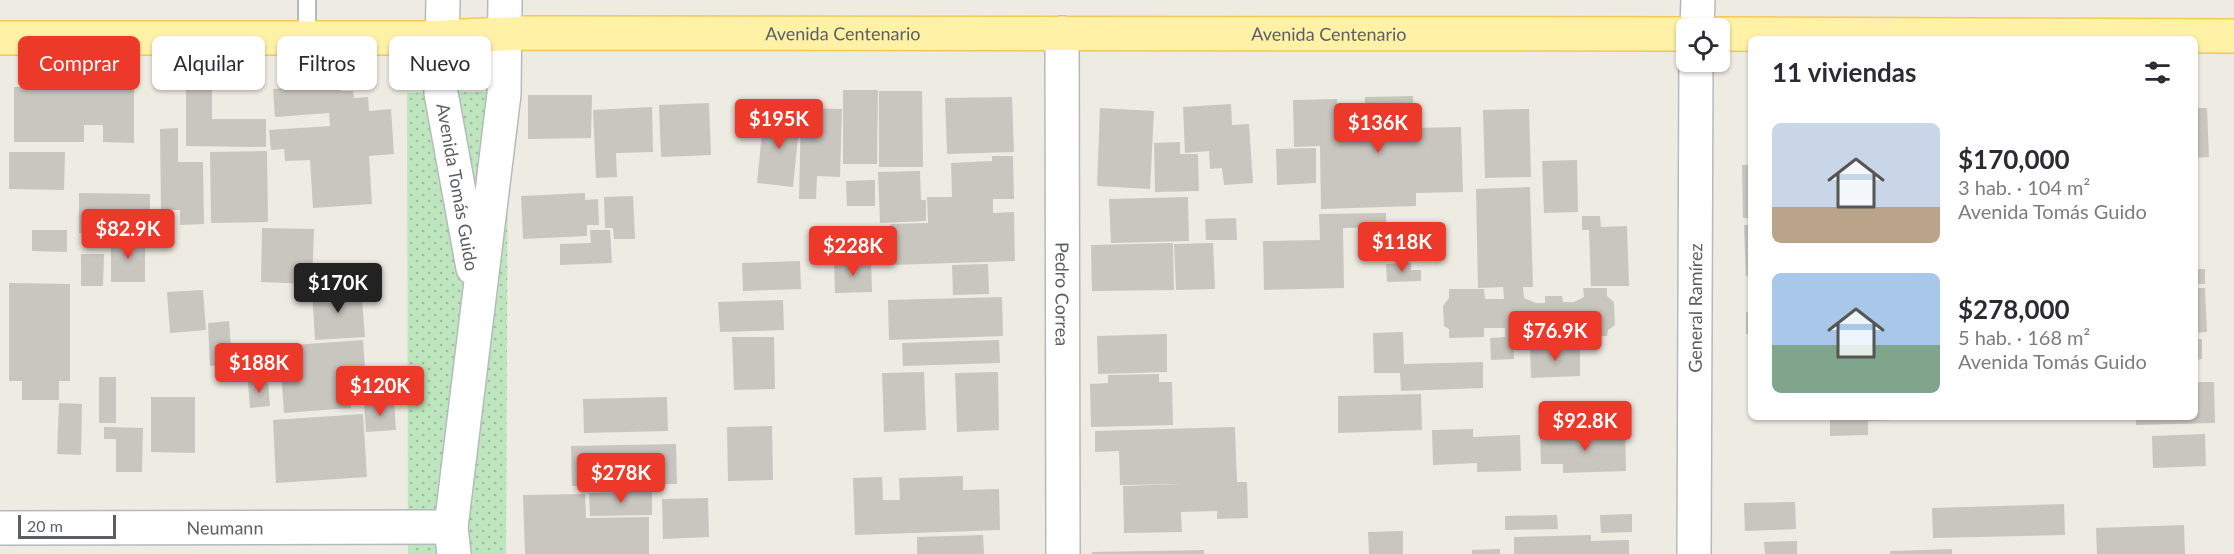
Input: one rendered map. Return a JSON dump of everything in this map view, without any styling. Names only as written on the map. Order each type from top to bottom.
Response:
[{"type":"main road","name":"Avenida Centenario","points":[[468,36],[505,33],[1676,34]]},
{"type":"main road","points":[[1730,34],[2234,36]]},
{"type":"main road","name":"Avenida Centenario","points":[[0,38],[277,38]]},
{"type":"street","name":"Avenida Tomás Guido","points":[[443,0],[443,36]]},
{"type":"street","name":"Avenida Tomás Guido","points":[[452,541],[504,93],[505,0]]},
{"type":"street","points":[[1697,18],[1698,0]]},
{"type":"street","name":"Pedro Correa","points":[[1062,33],[1063,554]]},
{"type":"street","name":"General Ramírez","points":[[1694,554],[1696,72]]},
{"type":"street","name":"Avenida Tomás Guido","points":[[441,90],[480,302]]},
{"type":"street","name":"Neumann","points":[[0,528],[452,541]]},
{"type":"lane","points":[[307,0],[307,36]]},
{"type":"green space","points":[[508,92],[506,554],[408,554],[407,93]]},
{"type":"building","points":[[14,87],[18,87],[18,90],[134,90],[134,143],[103,142],[103,125],[84,125],[84,142],[14,142]]},
{"type":"building","points":[[273,89],[353,91],[354,98],[368,97],[369,111],[391,109],[394,154],[369,156],[372,204],[313,208],[310,160],[285,161],[284,149],[271,150],[269,130],[330,126],[329,113],[275,117]]},
{"type":"building","points":[[186,90],[212,90],[212,119],[266,119],[266,147],[186,146]]},
{"type":"building","points":[[843,90],[878,90],[877,164],[843,164]]},
{"type":"building","points":[[879,91],[922,91],[923,167],[879,167]]},
{"type":"building","points":[[528,95],[592,95],[591,138],[528,139]]},
{"type":"building","points":[[1413,96],[1414,128],[1461,127],[1463,192],[1416,193],[1416,206],[1321,209],[1320,146],[1294,147],[1293,100],[1337,99],[1338,124],[1365,123],[1365,97]]},
{"type":"building","points":[[1012,97],[1014,152],[947,154],[945,98]]},
{"type":"building","points":[[709,103],[711,155],[661,157],[659,105]]},
{"type":"building","points":[[1231,104],[1232,125],[1249,124],[1253,183],[1224,185],[1222,168],[1210,169],[1209,151],[1185,153],[1183,107]]},
{"type":"building","points":[[652,107],[653,152],[616,153],[617,177],[596,178],[593,110]]},
{"type":"building","points":[[801,108],[842,109],[840,177],[817,176],[816,199],[799,199]]},
{"type":"building","points":[[1100,108],[1154,111],[1150,189],[1097,186]]},
{"type":"building","points":[[2198,108],[2207,108],[2209,157],[2198,158]]},
{"type":"building","points":[[1529,109],[1531,177],[1485,178],[1483,110]]},
{"type":"building","points":[[764,114],[800,117],[793,187],[757,183]]},
{"type":"building","points":[[178,128],[178,162],[203,162],[204,224],[180,225],[180,210],[161,210],[160,129]]},
{"type":"building","points":[[1180,142],[1180,154],[1198,154],[1199,191],[1155,192],[1154,143]]},
{"type":"building","points":[[1316,148],[1316,183],[1277,185],[1276,149]]},
{"type":"building","points":[[267,151],[268,222],[211,223],[210,152]]},
{"type":"building","points":[[9,152],[65,152],[64,190],[9,189]]},
{"type":"building","points":[[992,156],[1013,156],[1014,199],[993,199],[993,213],[1014,212],[1015,261],[891,265],[890,224],[928,223],[927,197],[952,197],[951,163],[992,161]]},
{"type":"building","points":[[1577,160],[1578,212],[1544,213],[1542,161]]},
{"type":"building","points":[[1742,165],[1748,165],[1748,218],[1743,218]]},
{"type":"building","points":[[920,171],[921,200],[926,200],[926,221],[880,223],[878,172]]},
{"type":"building","points":[[875,180],[875,206],[847,206],[846,181]]},
{"type":"building","points":[[1530,187],[1533,287],[1523,287],[1524,298],[1536,303],[1545,303],[1545,296],[1562,296],[1563,302],[1574,302],[1584,297],[1583,288],[1607,288],[1607,296],[1614,302],[1615,325],[1608,330],[1607,336],[1585,336],[1584,330],[1574,326],[1574,323],[1564,323],[1564,336],[1548,336],[1547,323],[1537,323],[1537,326],[1525,328],[1525,336],[1513,336],[1514,359],[1491,360],[1490,338],[1505,337],[1505,328],[1484,328],[1484,337],[1449,338],[1449,329],[1444,326],[1443,306],[1449,298],[1449,289],[1484,289],[1485,299],[1504,299],[1503,287],[1478,288],[1476,189]]},
{"type":"building","points":[[79,193],[150,194],[150,233],[79,233]]},
{"type":"building","points":[[585,193],[585,200],[598,199],[599,225],[587,225],[587,236],[523,239],[521,196]]},
{"type":"building","points":[[633,196],[635,239],[614,239],[613,228],[605,228],[604,197]]},
{"type":"building","points":[[1188,197],[1189,241],[1111,243],[1109,199]]},
{"type":"building","points":[[1386,213],[1386,227],[1343,228],[1344,288],[1264,290],[1263,241],[1320,240],[1319,214]]},
{"type":"building","points":[[1582,216],[1600,216],[1601,227],[1627,226],[1629,286],[1591,286],[1589,230],[1582,230]]},
{"type":"building","points":[[1236,218],[1237,240],[1206,240],[1205,219]]},
{"type":"building","points":[[1744,225],[1748,225],[1748,276],[1746,276]]},
{"type":"building","points":[[262,228],[314,229],[312,284],[261,282]]},
{"type":"building","points":[[32,230],[67,230],[67,252],[32,251]]},
{"type":"building","points":[[590,230],[610,230],[612,263],[560,265],[560,244],[591,243]]},
{"type":"building","points":[[111,239],[145,239],[145,282],[111,282]]},
{"type":"building","points":[[1173,243],[1174,290],[1092,291],[1091,245]]},
{"type":"building","points":[[1213,243],[1215,289],[1176,290],[1174,244]]},
{"type":"building","points":[[81,254],[104,254],[103,286],[81,286]]},
{"type":"building","points":[[871,260],[872,292],[835,293],[834,262]]},
{"type":"building","points":[[800,261],[801,289],[743,291],[742,263]]},
{"type":"building","points":[[1411,263],[1411,270],[1421,270],[1421,281],[1387,282],[1386,264]]},
{"type":"building","points":[[988,264],[989,294],[953,295],[952,265]]},
{"type":"building","points":[[2198,269],[2205,269],[2205,284],[2198,284]]},
{"type":"building","points":[[9,283],[70,284],[70,381],[59,381],[59,400],[22,400],[22,381],[9,381]]},
{"type":"building","points":[[361,287],[365,337],[315,340],[312,290]]},
{"type":"building","points":[[2198,288],[2205,288],[2207,332],[2198,333]]},
{"type":"building","points":[[203,290],[206,330],[170,333],[167,292]]},
{"type":"building","points":[[1002,297],[1003,336],[889,340],[888,300]]},
{"type":"building","points":[[783,300],[784,330],[720,332],[718,302]]},
{"type":"building","points":[[1746,312],[1748,312],[1748,334],[1746,334]]},
{"type":"building","points":[[229,321],[232,364],[210,366],[208,323]]},
{"type":"building","points":[[1403,332],[1404,364],[1483,362],[1483,388],[1401,391],[1400,373],[1374,373],[1373,333]]},
{"type":"building","points":[[1167,334],[1167,372],[1098,374],[1097,336]]},
{"type":"building","points":[[732,337],[774,337],[775,389],[734,390]]},
{"type":"building","points":[[2198,339],[2202,339],[2202,359],[2198,360]]},
{"type":"building","points":[[363,340],[366,381],[349,382],[351,408],[284,413],[279,346]]},
{"type":"building","points":[[999,340],[1000,363],[903,366],[902,343]]},
{"type":"building","points":[[1580,346],[1580,376],[1531,378],[1530,347]]},
{"type":"building","points":[[924,372],[926,430],[884,432],[882,373]]},
{"type":"building","points":[[998,372],[999,430],[957,432],[955,373]]},
{"type":"building","points":[[1159,374],[1159,382],[1172,382],[1173,425],[1091,427],[1090,384],[1108,383],[1108,375]]},
{"type":"building","points":[[99,377],[116,377],[116,423],[99,423]]},
{"type":"building","points":[[268,381],[270,406],[250,408],[248,382]]},
{"type":"building","points":[[2198,382],[2214,382],[2215,423],[2136,425],[2136,420],[2198,420]]},
{"type":"building","points":[[1421,394],[1422,430],[1338,433],[1338,396]]},
{"type":"building","points":[[151,397],[195,397],[195,453],[151,452]]},
{"type":"building","points":[[667,397],[668,431],[584,433],[583,399]]},
{"type":"building","points":[[394,402],[396,430],[366,432],[364,404]]},
{"type":"building","points":[[59,403],[82,404],[81,455],[57,454]]},
{"type":"building","points":[[363,414],[367,477],[276,483],[273,420]]},
{"type":"building","points":[[1830,420],[1895,420],[1868,421],[1868,435],[1830,436]]},
{"type":"building","points":[[772,426],[773,480],[728,481],[727,427]]},
{"type":"building","points":[[104,427],[143,428],[142,472],[116,472],[116,439],[104,439]]},
{"type":"building","points":[[1235,427],[1237,482],[1247,482],[1248,518],[1217,519],[1217,511],[1181,512],[1182,532],[1124,533],[1123,486],[1182,484],[1120,485],[1119,451],[1095,452],[1095,431]]},
{"type":"building","points":[[1473,429],[1473,437],[1520,435],[1521,471],[1477,472],[1477,463],[1433,465],[1432,430]]},
{"type":"building","points":[[1625,432],[1626,471],[1563,473],[1563,464],[1541,464],[1540,434]]},
{"type":"building","points":[[2205,434],[2206,466],[2153,468],[2152,436]]},
{"type":"building","points":[[676,444],[677,484],[572,486],[571,446]]},
{"type":"building","points":[[963,476],[963,490],[999,489],[1000,530],[855,535],[853,478],[882,477],[883,500],[900,500],[899,478]]},
{"type":"building","points":[[652,491],[652,515],[590,516],[589,493]]},
{"type":"building","points":[[585,494],[586,518],[649,517],[649,554],[525,554],[523,495]]},
{"type":"building","points":[[708,498],[709,537],[663,539],[662,499]]},
{"type":"building","points":[[1795,502],[1796,529],[1745,531],[1744,503]]},
{"type":"building","points":[[2064,504],[2065,535],[1933,538],[1932,508]]},
{"type":"building","points":[[1632,514],[1632,532],[1601,533],[1600,515]]},
{"type":"building","points":[[1557,515],[1558,529],[1505,530],[1505,516]]},
{"type":"building","points":[[2184,525],[2185,554],[2097,554],[2096,528]]},
{"type":"building","points":[[1403,531],[1403,554],[1369,554],[1368,532]]},
{"type":"building","points":[[983,535],[984,554],[917,554],[917,537]]},
{"type":"building","points":[[1591,535],[1591,541],[1629,540],[1629,554],[1514,554],[1514,537]]},
{"type":"building","points":[[1797,541],[1797,554],[1765,554],[1764,542]]},
{"type":"building","points":[[1500,549],[1500,554],[1472,554],[1472,550]]},
{"type":"building","points":[[1952,549],[1952,554],[1890,554],[1890,551]]},
{"type":"building","points":[[1204,550],[1204,554],[1092,554],[1092,552]]}]
